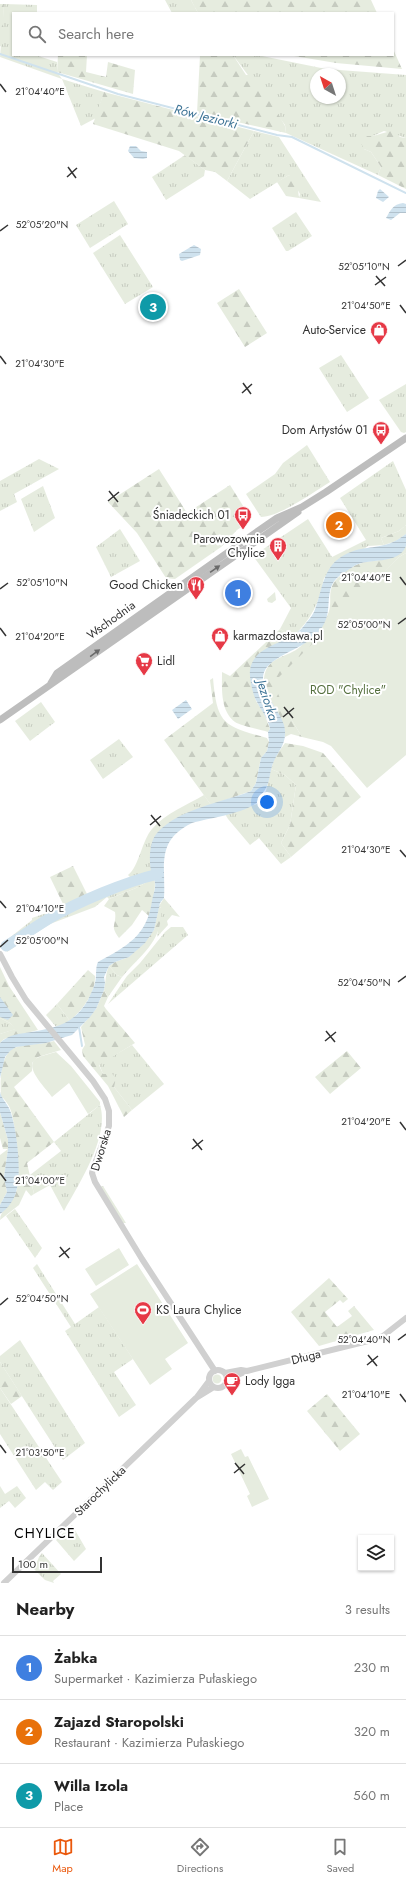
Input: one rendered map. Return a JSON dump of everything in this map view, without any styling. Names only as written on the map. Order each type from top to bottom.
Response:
[{"type":"main road","name":"Wschodnia","points":[[0,720],[51,683],[59,680],[170,596],[292,516],[406,438]]},
{"type":"street","name":"Dworska","points":[[0,954],[19,989],[42,1020],[100,1090],[109,1111],[108,1126],[92,1173],[95,1182],[142,1259],[215,1371]]},
{"type":"street","name":"Długa","points":[[228,1379],[247,1371],[372,1340],[383,1336],[406,1318]]},
{"type":"street","points":[[220,1370],[225,1373],[228,1379],[223,1387],[214,1387],[209,1381],[210,1375],[215,1371],[220,1370]]},
{"type":"street","name":"Długa","points":[[225,1373],[241,1370],[247,1371]]},
{"type":"street","name":"Starochylicka","points":[[4,1583],[196,1398],[209,1381]]},
{"type":"street","name":"Starochylicka","points":[[196,1398],[214,1387]]},
{"type":"green space","points":[[165,0],[191,0],[197,12],[171,12]]},
{"type":"green space","points":[[191,0],[371,0],[377,12],[197,12]]},
{"type":"green space","points":[[0,4],[4,4],[2,47],[0,46]]},
{"type":"green space","points":[[4,4],[37,5],[37,12],[12,12],[12,56],[38,56],[57,62],[57,72],[62,79],[0,57]]},
{"type":"green space","points":[[394,51],[402,69],[336,63],[294,56],[394,56]]},
{"type":"green space","points":[[58,56],[87,56],[86,72],[106,77],[108,62],[135,70],[133,94],[57,72]]},
{"type":"green space","points":[[200,56],[234,56],[246,75],[253,75],[263,87],[285,126],[286,133],[197,113]]},
{"type":"green space","points":[[234,56],[262,56],[321,68],[310,68],[310,104],[346,104],[346,70],[406,75],[406,138],[384,131],[373,136],[367,136],[364,149],[371,152],[381,167],[378,175],[286,133],[285,125]]},
{"type":"green space","points":[[62,79],[104,92],[96,118],[81,126]]},
{"type":"green space","points":[[104,92],[254,131],[227,181],[215,172],[205,170],[179,151],[93,124]]},
{"type":"green space","points":[[394,130],[400,137],[406,138],[406,189],[378,175],[381,167],[371,152],[364,149],[361,143],[367,136],[373,136]]},
{"type":"green space","points":[[254,131],[279,137],[321,202],[299,198],[300,194],[289,175],[250,199],[227,181]]},
{"type":"green space","points":[[185,155],[205,170],[204,176],[166,200],[152,177]]},
{"type":"green space","points":[[289,175],[297,182],[299,198],[286,196],[277,182]]},
{"type":"green space","points":[[114,201],[128,224],[90,248],[76,225]]},
{"type":"green space","points":[[296,212],[312,236],[286,251],[272,228]]},
{"type":"green space","points":[[120,235],[153,287],[125,304],[93,253]]},
{"type":"green space","points":[[239,289],[267,333],[245,347],[217,303]]},
{"type":"green space","points":[[341,355],[369,398],[347,412],[319,368]]},
{"type":"green space","points":[[406,384],[406,432],[404,433],[401,432],[379,400]]},
{"type":"green space","points":[[307,445],[330,482],[287,509],[261,517],[246,494],[275,474],[283,463]]},
{"type":"green space","points":[[39,459],[59,469],[14,494],[17,502],[0,511],[0,481]]},
{"type":"green space","points":[[393,461],[406,490],[406,525],[399,531],[381,538],[384,545],[368,546],[324,578],[320,595],[314,610],[305,624],[293,636],[280,629],[291,608],[253,556],[308,519],[332,557],[366,540],[340,498]]},
{"type":"green space","points":[[159,469],[187,513],[230,485],[250,517],[249,522],[237,530],[221,547],[175,579],[166,578],[137,533],[108,502]]},
{"type":"green space","points":[[43,486],[55,518],[34,532],[21,499]]},
{"type":"green space","points":[[406,525],[406,534],[396,541],[384,545],[381,538],[399,531]]},
{"type":"green space","points":[[120,529],[140,561],[111,577],[96,547]]},
{"type":"green space","points":[[406,546],[406,553],[399,557],[341,617],[285,709],[302,737],[291,734],[285,737],[281,720],[266,692],[264,685],[264,678],[269,665],[278,658],[296,650],[301,646],[324,620],[329,611],[332,585],[336,580],[356,565],[395,556]]},
{"type":"green space","name":"ROD \"Chylice\"","points":[[406,553],[406,755],[367,788],[331,746],[323,742],[302,737],[285,709],[273,683],[399,557]]},
{"type":"green space","points":[[275,592],[276,600],[272,603],[268,602],[267,599]]},
{"type":"green space","points":[[280,629],[293,636],[250,670],[256,701],[264,713],[270,729],[268,732],[235,722],[230,717],[224,706],[222,672],[230,676]]},
{"type":"green space","points":[[213,678],[217,706],[225,721],[241,730],[267,738],[269,742],[267,751],[261,758],[256,783],[251,791],[211,805],[164,740],[213,703],[210,680]]},
{"type":"green space","points":[[41,702],[55,722],[30,741],[15,721]]},
{"type":"green space","points":[[119,739],[133,757],[103,779],[90,760]]},
{"type":"green space","points":[[285,743],[303,746],[323,753],[361,797],[291,857],[281,843],[290,825],[296,785],[285,775],[271,769],[275,757]]},
{"type":"green space","points":[[271,769],[285,775],[296,785],[290,825],[281,843],[291,857],[281,864],[259,838],[250,845],[225,814],[257,804],[266,791]]},
{"type":"green space","points":[[204,795],[211,805],[176,819],[152,874],[154,878],[136,888],[109,899],[107,897],[95,907],[50,924],[7,952],[3,943],[32,920],[32,918],[72,904],[130,877],[128,875],[135,866],[152,829],[170,814]]},
{"type":"green space","points":[[73,866],[88,896],[64,906],[50,877]]},
{"type":"green space","points":[[154,878],[155,891],[149,916],[142,910],[132,925],[119,938],[114,930],[115,912],[104,906],[109,899],[136,888]]},
{"type":"green space","points":[[164,898],[180,917],[172,915],[167,921],[168,925],[157,937],[161,908],[159,906]]},
{"type":"green space","points":[[159,906],[161,908],[161,920],[155,939],[122,977],[117,975],[109,966],[129,957],[154,930]]},
{"type":"green space","points":[[171,927],[183,927],[188,935],[108,1004],[127,976]]},
{"type":"green space","points":[[109,966],[117,975],[122,977],[108,997],[104,990]]},
{"type":"green space","points":[[0,967],[9,986],[38,1030],[4,1039],[0,1043],[0,1034],[15,1029],[10,1023],[0,1018]]},
{"type":"green space","points":[[88,970],[95,976],[95,982],[91,995],[79,1012],[70,1021],[57,1004]]},
{"type":"green space","points":[[104,990],[108,997],[104,1006],[135,1043],[99,1065],[103,1074],[112,1074],[116,1078],[114,1087],[132,1110],[124,1117],[108,1086],[83,1056],[82,1050],[85,1045],[81,1027],[96,1009]]},
{"type":"green space","points":[[57,1004],[70,1021],[57,1028],[46,1015]]},
{"type":"green space","points":[[0,1018],[10,1023],[16,1029],[0,1034]]},
{"type":"green space","points":[[54,1041],[61,1050],[38,1057],[32,1063],[32,1071],[14,1087],[54,1142],[27,1163],[34,1194],[31,1196],[26,1190],[19,1205],[0,1220],[0,1216],[15,1195],[18,1178],[18,1154],[13,1119],[6,1101],[1,1096],[3,1063],[9,1051],[18,1046]]},
{"type":"green space","points":[[132,1045],[164,1084],[132,1110],[114,1087],[112,1074],[103,1074],[99,1064]]},
{"type":"green space","points":[[347,1051],[361,1068],[330,1094],[315,1077]]},
{"type":"green space","points":[[56,1052],[71,1066],[100,1102],[100,1105],[88,1114],[69,1083],[52,1097],[37,1077],[32,1066],[33,1062],[37,1058]]},
{"type":"green space","points":[[100,1105],[102,1117],[101,1131],[97,1145],[85,1174],[64,1211],[50,1185],[34,1194],[30,1175],[61,1151],[54,1142]]},
{"type":"green space","points":[[0,1112],[8,1140],[8,1149],[3,1149],[0,1138]]},
{"type":"green space","points":[[8,1149],[4,1177],[7,1192],[0,1205],[0,1155]]},
{"type":"green space","points":[[103,1186],[126,1223],[123,1223],[100,1187]]},
{"type":"green space","points":[[15,1209],[42,1248],[35,1258],[6,1216]]},
{"type":"green space","points":[[119,1248],[129,1265],[96,1286],[85,1269]]},
{"type":"green space","points":[[37,1264],[75,1324],[99,1307],[133,1359],[114,1372],[136,1405],[119,1417],[65,1331],[71,1327],[33,1268]]},
{"type":"green space","name":"KS Laura Chylice","points":[[137,1264],[188,1343],[165,1359],[172,1369],[150,1385],[90,1294]]},
{"type":"green space","points":[[329,1278],[348,1299],[343,1303],[340,1300],[325,1312],[337,1327],[352,1316],[348,1311],[354,1306],[374,1330],[319,1346],[291,1312]]},
{"type":"green space","points":[[20,1340],[85,1443],[63,1460],[0,1362],[0,1356]]},
{"type":"green space","points":[[0,1362],[22,1396],[11,1404],[0,1388]]},
{"type":"green space","points":[[215,1375],[219,1375],[221,1379],[219,1383],[215,1383],[213,1381],[213,1377]]},
{"type":"green space","points":[[0,1388],[62,1482],[53,1490],[45,1482],[36,1490],[0,1434]]},
{"type":"green space","points":[[327,1394],[360,1434],[340,1451],[307,1411]]},
{"type":"green space","points":[[241,1449],[245,1457],[248,1456],[269,1499],[252,1507],[247,1496],[250,1494],[231,1454]]},
{"type":"green space","points":[[0,1486],[5,1494],[17,1486],[26,1498],[15,1508],[9,1501],[0,1508]]},
{"type":"green space","points":[[72,1525],[86,1549],[74,1561],[56,1540]]},
{"type":"green space","points":[[42,1553],[61,1574],[53,1581],[54,1583],[45,1580],[34,1569]]},
{"type":"water","points":[[130,146],[136,146],[141,151],[147,152],[147,158],[134,158],[128,151]]},
{"type":"water","points":[[380,189],[389,197],[383,202],[376,198]]},
{"type":"water","points":[[403,203],[406,204],[406,213],[400,213],[391,220],[386,218],[394,206]]},
{"type":"water","points":[[194,245],[201,249],[200,255],[182,261],[180,260],[179,254]]},
{"type":"water","points":[[406,534],[406,546],[402,552],[396,556],[390,559],[360,563],[337,578],[333,583],[329,594],[327,617],[321,629],[309,641],[280,657],[267,667],[263,681],[265,689],[282,719],[285,738],[273,763],[267,787],[258,802],[242,810],[192,823],[180,830],[172,838],[167,846],[165,855],[164,898],[160,903],[154,930],[145,943],[129,957],[109,966],[104,977],[104,990],[96,1009],[72,1035],[46,1043],[16,1047],[5,1057],[0,1078],[0,1043],[15,1035],[44,1030],[61,1025],[75,1016],[88,1000],[93,989],[96,980],[98,962],[127,945],[134,939],[146,923],[155,889],[150,857],[152,841],[157,833],[166,825],[189,812],[251,791],[256,783],[261,758],[267,751],[269,742],[268,732],[270,729],[253,691],[250,670],[253,661],[265,649],[297,633],[303,627],[314,612],[326,575],[335,562],[341,557],[352,551],[396,541]]},
{"type":"water","points":[[186,700],[192,709],[178,719],[172,710]]},
{"type":"water","points":[[0,997],[13,1015],[8,1020],[0,1017]]},
{"type":"water","points":[[0,1092],[10,1110],[13,1121],[17,1142],[19,1175],[14,1199],[0,1214],[0,1205],[7,1192],[4,1177],[8,1140],[0,1112]]},
{"type":"waterway","name":"Rów Jeziorki","points":[[0,54],[118,94],[277,135],[292,137],[406,193]]},
{"type":"waterway","name":"Jeziorka","points":[[6,946],[50,918],[75,905],[117,887],[158,874]]},
{"type":"waterway","points":[[79,1027],[82,1046]]},
{"type":"place","name":"Willa Izola","points":[[153,307]]},
{"type":"place","name":"Auto-Service","points":[[379,345]]},
{"type":"place","name":"Dom Artystów 01","points":[[381,445]]},
{"type":"place","name":"Zajazd Staropolski","points":[[339,525]]},
{"type":"place","name":"Śniadeckich 01","points":[[243,530]]},
{"type":"place","name":"Parowozownia Chylice","points":[[278,561]]},
{"type":"place","name":"Żabka","points":[[238,593]]},
{"type":"place","name":"Good Chicken","points":[[196,600]]},
{"type":"place","name":"karmazdostawa.pl","points":[[220,651]]},
{"type":"place","name":"Lidl","points":[[144,676]]},
{"type":"place","name":"KS Laura Chylice","points":[[143,1325]]},
{"type":"place","name":"Lody Igga","points":[[232,1396]]},
{"type":"district","name":"CHYLICE","points":[[45,1533]]}]
